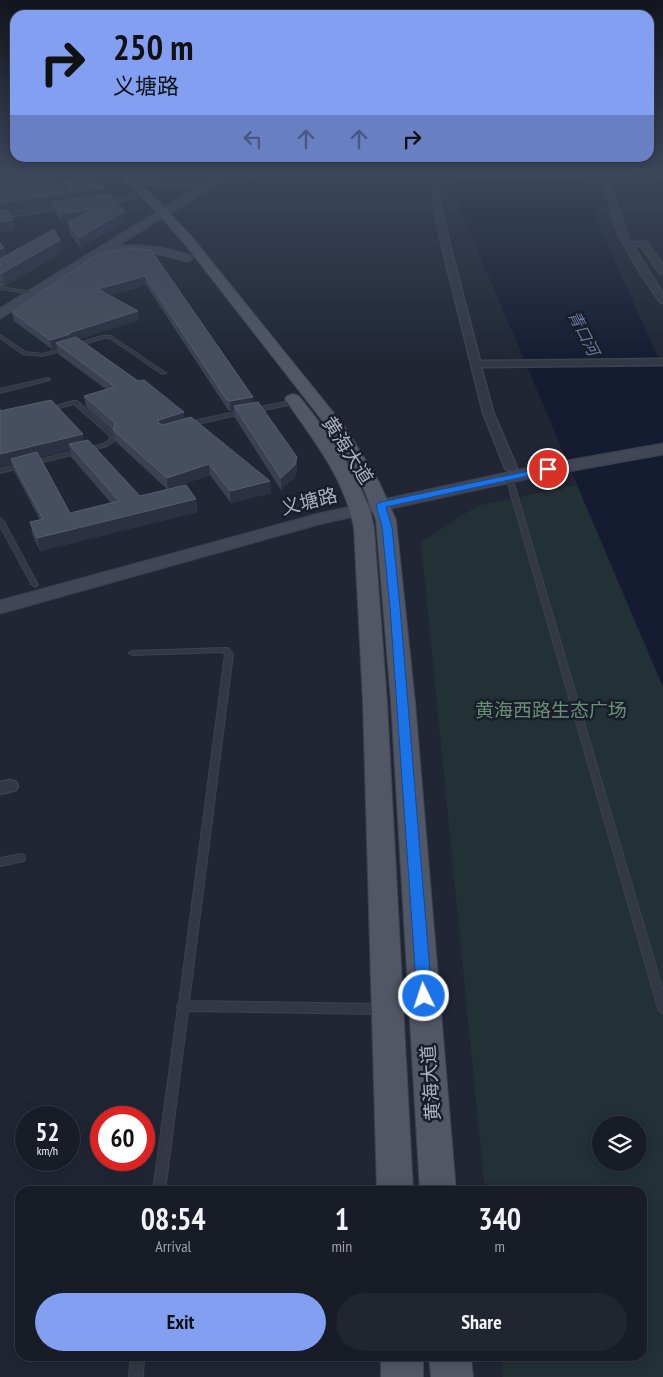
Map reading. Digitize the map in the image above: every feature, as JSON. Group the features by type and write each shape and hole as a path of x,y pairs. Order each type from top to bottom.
{"main road":[{"path":"0,314 128,233"},
{"name":"黄海大道","path":"170,233 186,258 296,402 387,527 402,692 438,1186"},
{"name":"黄海大道","path":"180,233 188,240 339,431 358,461 368,503 364,528 370,607 395,1186"},
{"path":"96,253 148,248 174,253 186,258"},
{"name":"义塘路","path":"0,595 368,503 663,440"},
{"name":"义塘路","path":"519,471 663,449"},
{"name":"义塘路","path":"0,607 368,503"},
{"path":"402,1361 402,1377"},
{"path":"450,1361 452,1377"}],"street":[{"path":"443,233 488,412 519,471"},
{"path":"624,233 628,244 663,300"},
{"path":"628,244 643,244 663,271"},
{"path":"475,364 663,362"}],"lane":[{"path":"0,288 33,293"},
{"path":"0,336 25,353 43,355 104,337 111,337 164,373"},
{"path":"0,391 48,379"},
{"path":"0,471 105,445 111,441 113,436 76,402 38,411"},
{"path":"185,426 219,417 296,402"},
{"path":"519,471 663,1008"},
{"path":"0,520 35,586"},
{"path":"0,538 8,536"},
{"path":"133,653 224,650 229,654 160,1186"},
{"path":"0,862 21,858"},
{"path":"182,1006 387,1009"},
{"path":"136,1377 138,1361"}],"green space":[{"name":"黄海西路生态广场","path":"577,485 663,687 663,1377 503,1377 501,1361 647,1361 647,1186 485,1186 421,542 477,506"}],"water":[{"name":"青口河","path":"470,233 603,233 663,369 663,687"}],"building":[{"path":"46,233 56,233 60,240 2,273 0,273 0,259"},
{"path":"76,233 87,233 79,238"},
{"path":"128,248 151,250 253,397 227,400 145,276 98,289 138,311 50,340 12,312 98,254"},
{"path":"76,337 138,381 144,380 184,412 159,420 158,423 163,425 191,417 270,481 230,491 209,464 167,478 113,430 115,423 84,396 115,387 56,343"},
{"path":"51,400 83,434 0,454 0,411"},
{"path":"258,402 297,457 295,465 281,478 234,406"},
{"path":"88,440 140,496 186,485 196,499 37,538 30,522 43,519 11,459 37,452 70,513 119,501 69,444"}],"route":[{"path":"424,996 395,607 387,527 381,505 548,469"}]}
